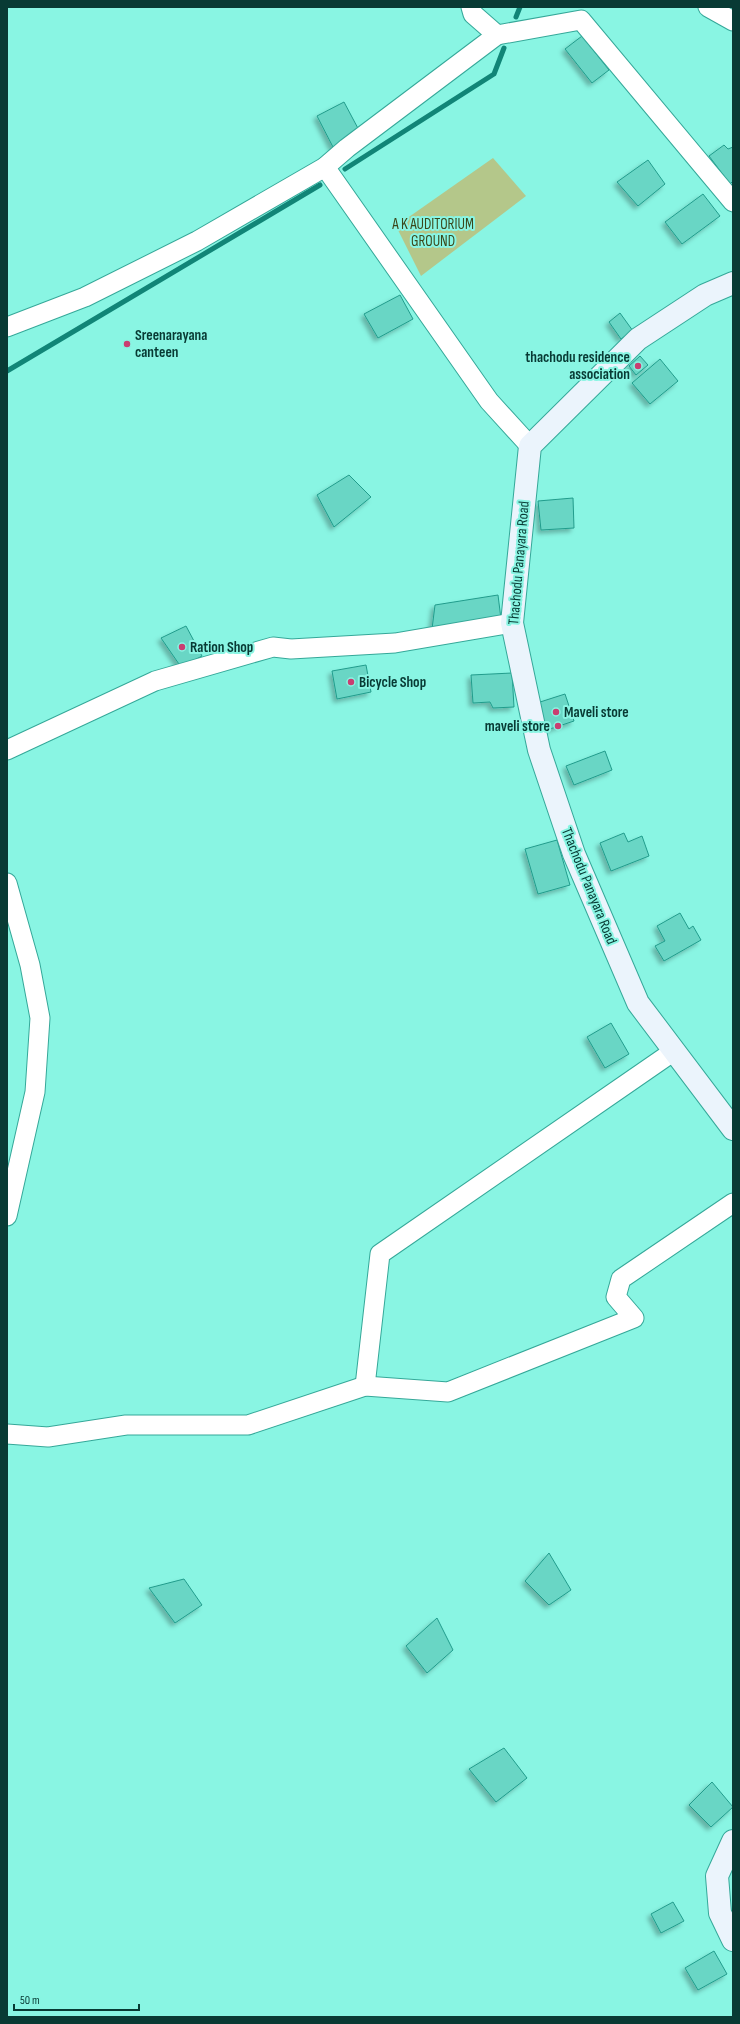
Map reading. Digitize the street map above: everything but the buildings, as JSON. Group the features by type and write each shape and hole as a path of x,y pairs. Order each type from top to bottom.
{"main road":[{"path":"530,446 638,339 705,295 733,283"},
{"name":"Thachodu Panayara Road","path":"530,446 512,623 539,750 574,854 638,1003 733,1129"},
{"path":"733,1841 722,1863 717,1876 717,1882 720,1913 733,1940"}],"street":[{"path":"471,7 473,14 498,35"},
{"path":"708,7 733,21"},
{"path":"7,327 85,297 197,241 325,167 347,148 498,35 580,13 733,202"},
{"path":"325,167 488,401 530,446"},
{"path":"7,750 155,681 273,647 291,649 395,643 512,623"},
{"path":"7,883 30,965 40,1018 35,1092 7,1216"},
{"path":"364,1386 380,1254 674,1051"},
{"path":"7,1434 48,1437 126,1425 248,1425 364,1386 448,1392 634,1318 616,1297 621,1279 733,1203"}],"green space":[{"name":"A K AUDITORIUM GROUND","path":"493,158 526,196 421,276 396,226"}],"waterway":[{"path":"516,17 520,7"},
{"path":"345,169 494,74 504,48"},
{"path":"7,371 320,185"}],"place":[{"name":"Sreenarayana canteen","path":"127,344"},
{"name":"thachodu residence association","path":"638,366"},
{"name":"Ration Shop","path":"182,647"},
{"name":"Bicycle Shop","path":"351,682"},
{"name":"Maveli store","path":"556,712"},
{"name":"maveli store","path":"558,726"}]}
